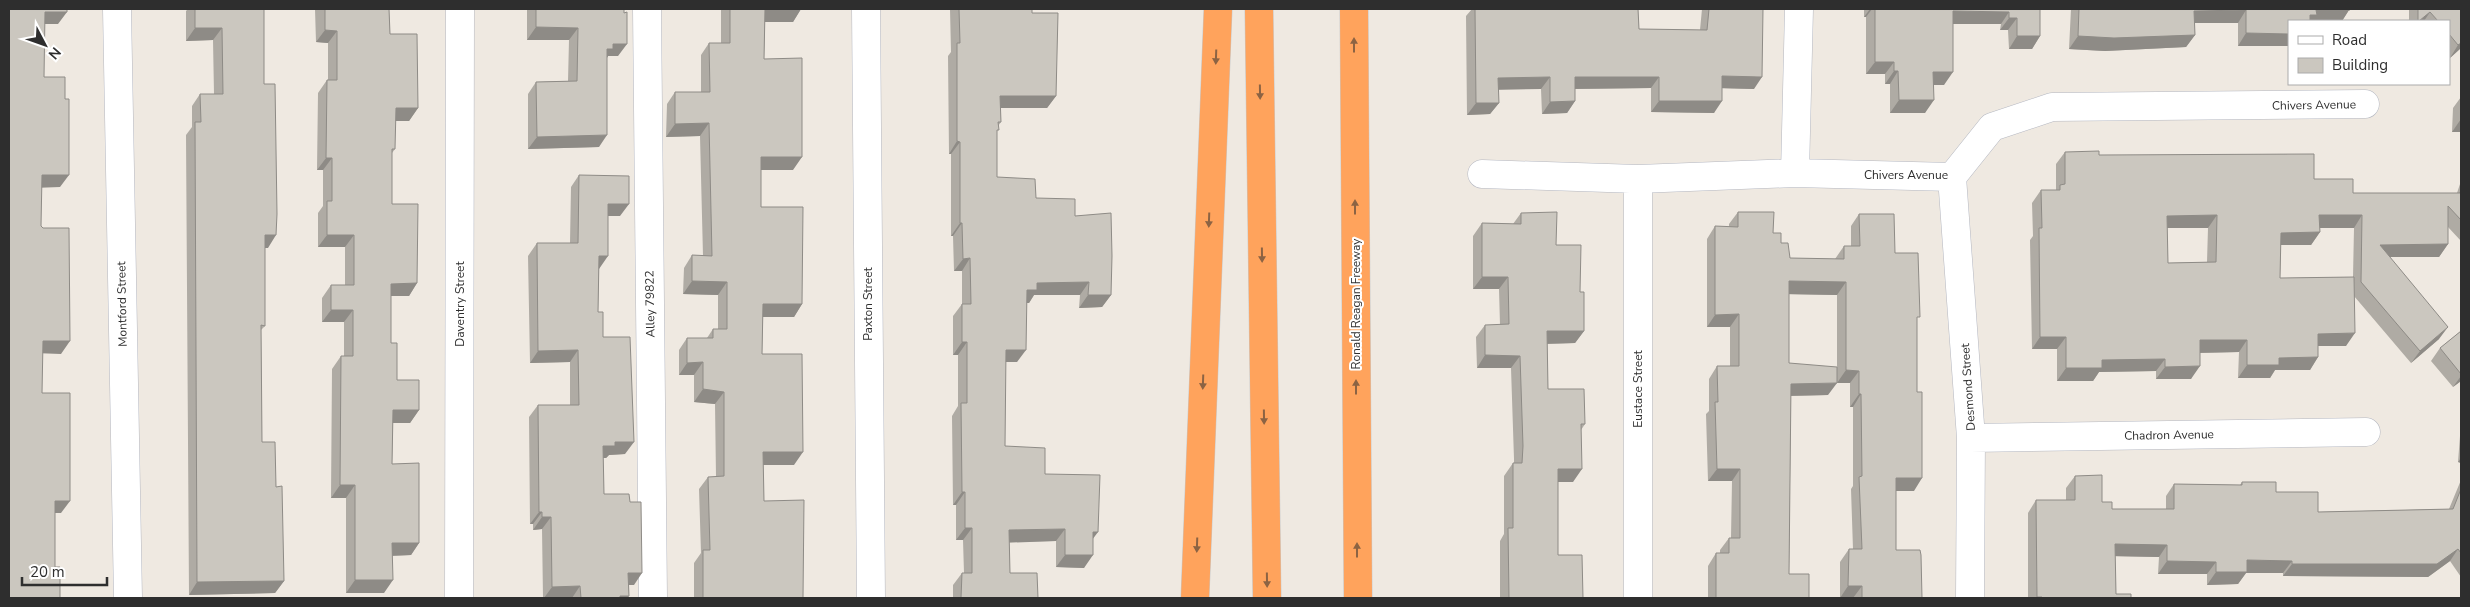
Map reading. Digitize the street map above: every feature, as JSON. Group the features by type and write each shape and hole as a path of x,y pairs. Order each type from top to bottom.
{"highway":[{"path":"1195,598 1218,9"},
{"path":"1259,9 1267,598"},
{"name":"Ronald Reagan Freeway","path":"1354,9 1358,598"}],"street":[{"name":"Montford Street","path":"117,9 128,598"},
{"name":"Daventry Street","path":"460,9 460,598"},
{"name":"Alley 79822","path":"647,9 653,598"},
{"name":"Paxton Street","path":"866,9 871,598"},
{"path":"1795,173 1799,9"},
{"name":"Chivers Avenue","path":"1482,174 1638,180 1795,173 1952,177 1992,127 2052,108 2365,104"},
{"name":"Desmond Street","path":"1952,177 1972,438 1970,598"},
{"name":"Eustace Street","path":"1638,180 1638,598"},
{"name":"Chadron Avenue","path":"1972,438 2366,432"}],"building":[{"path":"9,9 67,9 67,12 45,12 44,77 65,77 65,99 69,99 69,175 42,175 41,226 43,228 69,228 70,341 43,341 42,393 70,393 70,501 55,501 55,567 60,567 60,598 9,598"},
{"path":"195,9 264,9 264,84 275,84 277,214 276,235 265,235 265,326 261,325 262,442 275,442 276,487 282,486 284,581 197,582 195,122 201,122 200,94 223,94 222,28 195,28"},
{"path":"325,9 389,9 390,34 417,34 418,108 396,108 395,149 392,149 392,204 418,204 417,283 391,284 391,343 397,343 397,380 419,380 419,410 393,410 392,464 419,463 419,543 392,543 393,580 355,580 355,485 340,485 341,356 353,356 353,310 331,310 331,285 354,285 354,235 327,235 327,201 332,201 332,158 326,158 327,80 337,80 337,31 325,30"},
{"path":"536,9 624,9 624,13 627,12 627,44 613,44 613,49 607,49 607,135 537,137 536,82 577,81 578,28 536,27"},
{"path":"730,9 765,9 764,59 802,58 802,157 761,157 761,207 803,207 802,304 763,304 762,354 802,354 803,452 763,452 764,501 804,500 803,598 703,598 703,550 710,550 708,477 724,476 724,392 703,389 703,362 687,363 687,338 713,338 713,329 727,329 727,282 692,281 692,255 712,256 709,123 675,124 675,92 710,92 709,43 730,43"},
{"path":"959,9 1032,9 1032,13 1058,13 1056,96 1000,96 1001,122 998,122 999,130 997,130 997,177 1035,179 1036,198 1075,199 1075,216 1111,213 1111,295 1088,295 1089,282 1037,283 1037,290 1027,290 1026,350 1006,350 1005,446 1045,448 1045,474 1100,475 1098,532 1093,532 1093,555 1065,555 1065,529 1009,530 1010,573 1037,573 1038,598 961,598 962,573 972,573 972,528 965,528 965,492 962,492 961,403 967,403 967,342 962,342 962,304 971,304 970,258 963,259 962,223 960,223 960,142 957,141 957,43 960,43"},
{"path":"1475,9 1638,9 1639,29 1707,30 1709,9 1763,9 1762,77 1722,76 1722,101 1659,101 1659,77 1575,77 1575,101 1550,102 1550,77 1498,78 1499,103 1476,103"},
{"path":"1875,9 2040,9 2040,36 2017,36 2017,18 2009,18 2009,12 1953,11 1953,72 1933,72 1934,100 1899,100 1898,71 1894,71 1894,62 1875,62"},
{"path":"2079,9 2350,9 2316,10 2317,15 2310,15 2310,20 2288,20 2288,34 2246,33 2246,10 2194,11 2195,35 2114,38 2078,36"},
{"path":"2418,9 2461,9 2461,43 2458,45 2450,35 2450,20 2437,20 2430,12 2418,20"},
{"path":"2099,151 2099,155 2314,154 2314,179 2353,179 2353,193 2460,193 2461,190 2461,220 2448,206 2448,244 2380,245 2448,327 2420,351 2361,282 2362,215 2319,215 2320,232 2281,233 2280,278 2354,277 2355,333 2318,334 2318,357 2279,358 2279,365 2247,365 2247,340 2200,340 2200,366 2165,367 2165,359 2102,360 2102,368 2066,368 2066,337 2040,337 2039,228 2042,228 2041,190 2060,190 2060,185 2065,184 2065,152","holes":["2217,215 2216,262 2168,263 2167,216"]},
{"path":"579,175 629,176 629,204 608,204 608,256 599,256 598,312 603,312 603,337 630,337 634,442 615,442 615,446 603,446 604,494 629,494 630,502 641,502 642,573 628,573 629,596 620,596 620,598 581,598 580,586 552,587 551,517 542,517 542,512 539,512 538,405 579,405 578,350 538,351 537,243 578,243"},
{"path":"1557,212 1556,245 1581,245 1580,292 1584,292 1584,331 1547,331 1548,389 1584,389 1585,424 1581,424 1582,469 1558,469 1558,555 1582,555 1583,598 1509,598 1508,528 1513,528 1513,463 1522,463 1523,446 1520,356 1485,355 1485,325 1509,324 1508,277 1482,277 1482,223 1521,224 1521,213"},
{"path":"1738,212 1774,212 1773,233 1781,233 1781,243 1788,243 1790,258 1844,259 1844,246 1860,246 1859,214 1894,214 1895,253 1918,253 1920,317 1917,317 1917,392 1922,392 1922,478 1896,478 1896,550 1920,550 1922,598 1862,598 1862,586 1848,586 1849,549 1862,549 1859,477 1862,476 1859,371 1846,370 1846,282 1789,281 1789,363 1837,367 1837,383 1791,384 1789,574 1809,574 1809,598 1716,598 1716,553 1729,553 1729,538 1740,538 1740,469 1717,469 1715,402 1718,402 1717,366 1739,366 1739,314 1715,315 1715,226 1738,227"},
{"path":"2461,331 2461,374 2440,348"},
{"path":"2102,475 2102,502 2112,502 2112,509 2174,509 2174,484 2242,485 2242,482 2276,482 2276,492 2318,492 2318,512 2453,509 2461,489 2461,553 2458,549 2437,564 2292,564 2292,561 2247,560 2247,572 2216,572 2216,562 2167,561 2167,545 2115,544 2116,594 2131,594 2131,598 2037,597 2036,500 2075,500 2075,476"}]}
